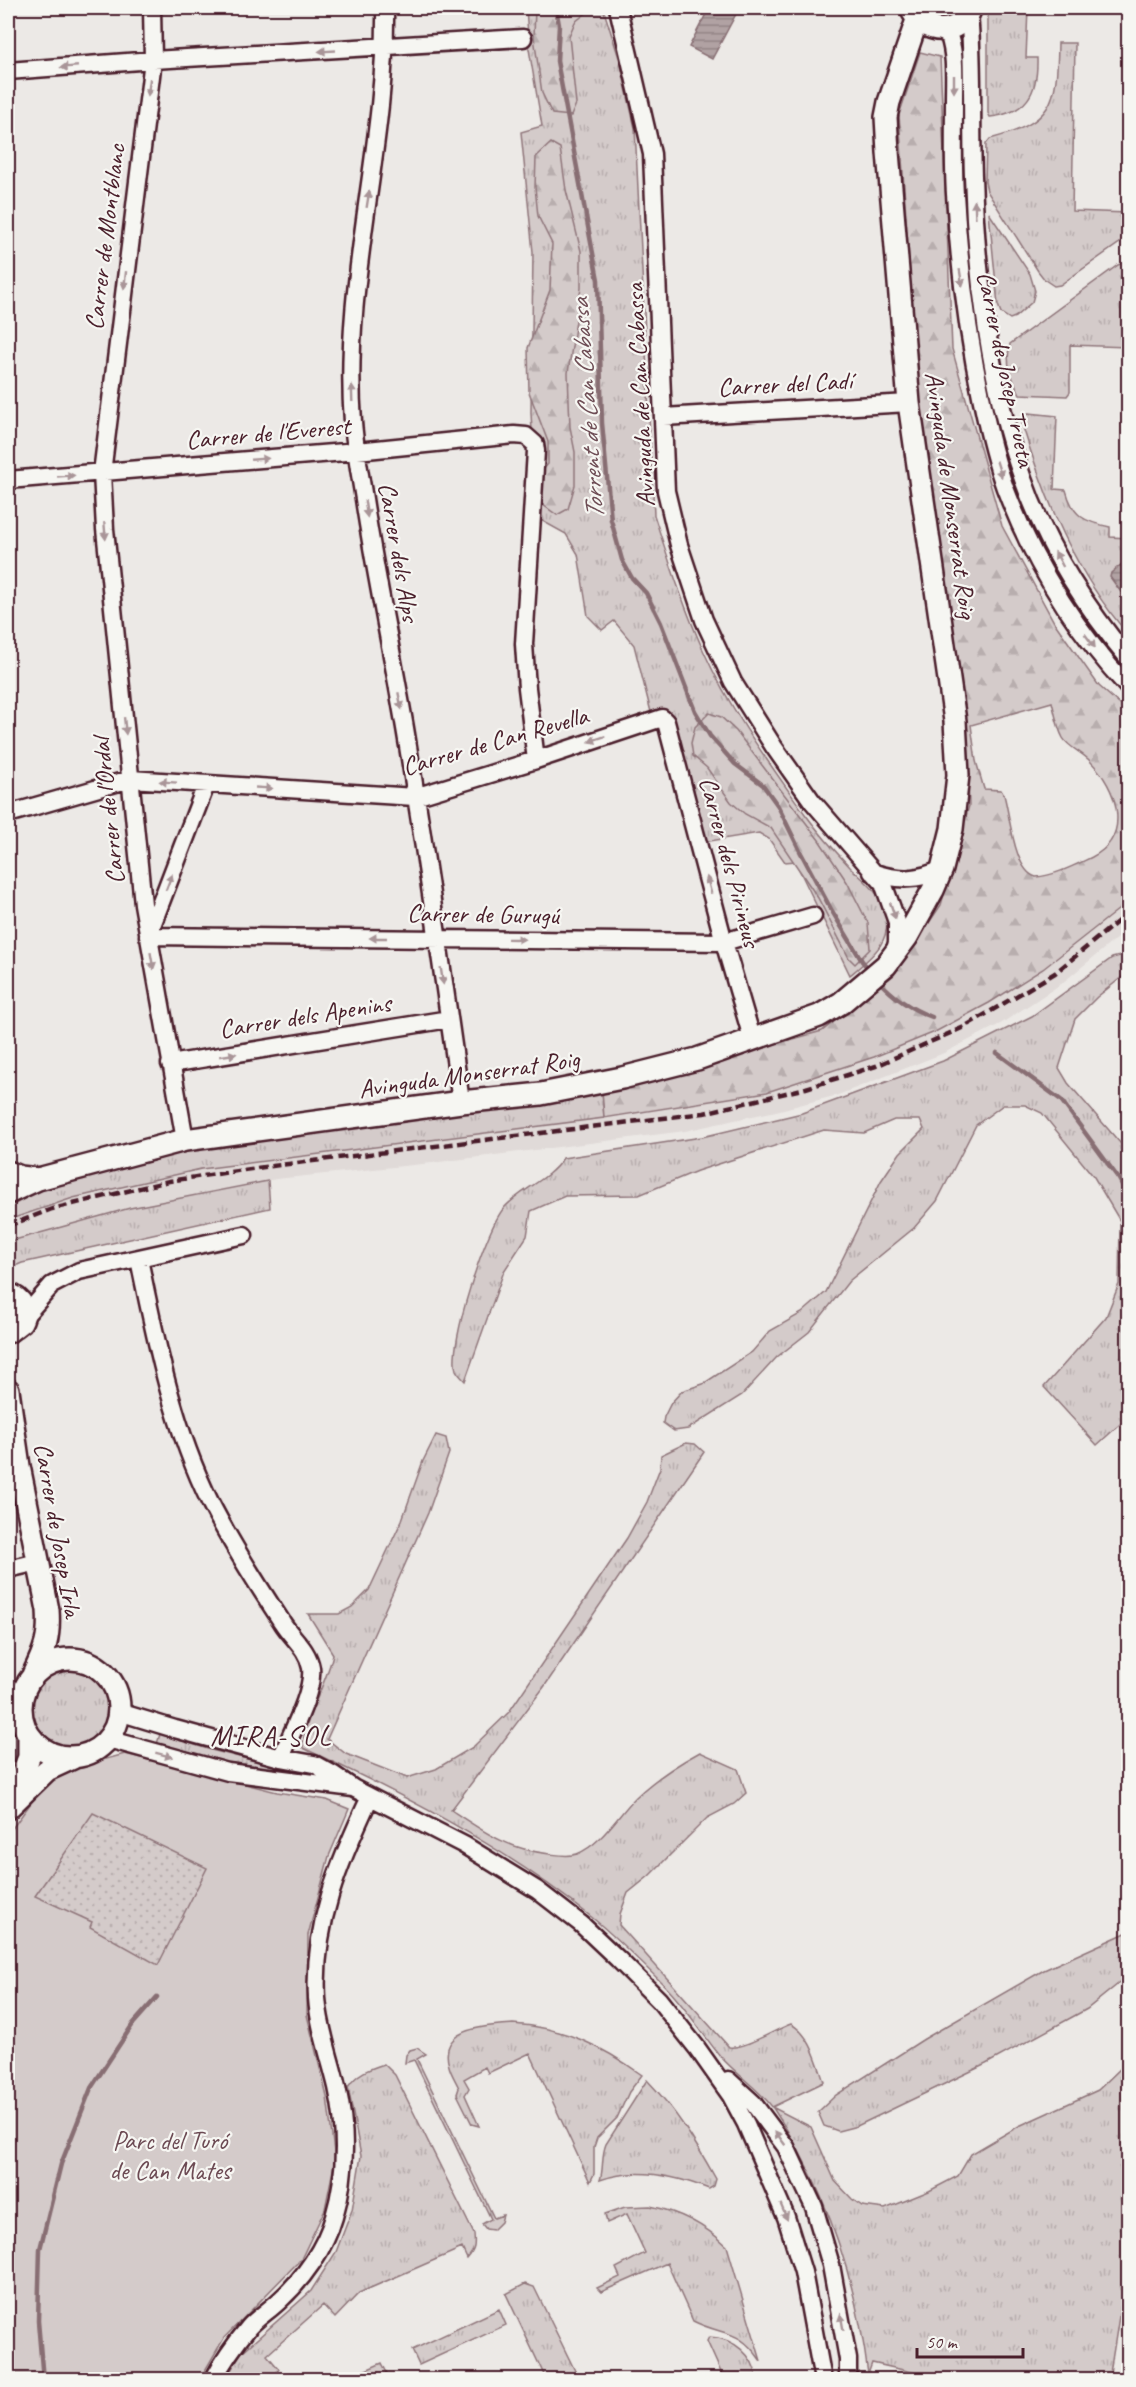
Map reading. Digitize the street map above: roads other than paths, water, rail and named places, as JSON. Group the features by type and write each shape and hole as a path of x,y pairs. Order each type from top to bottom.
{"street":[{"name":"Carrer de Montblanc","path":"102,473 153,60 152,8"},
{"name":"Carrer dels Alps","path":"385,8 385,48 379,125 360,252 350,348 353,423 415,796 461,1102"},
{"name":"Avinguda de Can Cabassa","path":"618,8 652,154 666,491 679,544 704,620 734,682 774,747 812,801 883,884 897,922 897,942 890,961"},
{"path":"914,14 924,26 940,30 954,27 970,10"},
{"name":"Carrer de Josep Trueta","path":"970,10 973,58 973,174 978,263 994,365 1011,442 1023,481 1066,572 1106,631 1128,658"},
{"name":"Avinguda de Monserrat Roig","path":"890,961 918,919 942,869 952,829 958,775 940,606 909,403 886,117 914,14"},
{"name":"Carrer de Josep Trueta","path":"940,30 949,36 954,58 954,175 959,265 975,368 992,447 1005,488 1055,592 1090,643 1128,687"},
{"path":"8,71 523,38"},
{"name":"Carrer del Cadí","path":"663,417 909,403"},
{"name":"Carrer de l'Everest","path":"8,480 357,451 514,435 522,435 531,439 536,451 524,644 526,688 536,760"},
{"name":"Carrer de l'Ordal","path":"102,473 105,529 148,936 185,1140"},
{"name":"Carrer dels Pirineus","path":"652,720 662,718 666,722 724,942 750,1030"},
{"name":"Carrer de Can Revella","path":"130,779 415,796 536,760 652,720"},
{"path":"8,814 130,779"},
{"path":"148,936 206,785"},
{"path":"872,871 887,877 916,879 942,869"},
{"name":"Carrer de Gurugú","path":"148,936 724,942 813,916"},
{"name":"Avinguda Monserrat Roig","path":"8,1193 38,1179 185,1140 461,1102 553,1092 697,1059 819,1016 858,990 890,961"},
{"name":"Carrer dels Apenins","path":"170,1064 449,1019"},
{"name":"Avinguda Monserrat Roig","path":"8,1172 20,1177 38,1179"},
{"path":"12,1312 43,1295 62,1278 79,1271 244,1235"},
{"path":"139,1259 167,1388 210,1503 246,1568 285,1627 304,1650 310,1665 310,1687 281,1758"},
{"name":"Carrer de Josep Irla","path":"8,1390 19,1466 48,1610 50,1631 45,1649 32,1676"},
{"path":"8,1569 38,1562"},
{"path":"9,1806 47,1770 94,1751 114,1731 119,1712 117,1693 113,1684 101,1670 85,1661 68,1645 48,1610"},
{"path":"76,1757 68,1758 50,1754 35,1744 23,1725 21,1701 23,1691 39,1669 57,1660 85,1661"},
{"path":"119,1712 281,1758 314,1764 352,1788 464,1845 537,1890 581,1924 618,1959 659,2000 697,2048 731,2096 746,2124 786,2217 803,2272 823,2379"},
{"path":"9,1806 29,1757 29,1737"},
{"path":"108,1739 228,1772 352,1788"},
{"path":"213,2379 227,2354 251,2325 297,2284 313,2261 333,2220 345,2163 344,2126 326,2051 317,1999 317,1960 324,1915 333,1879 369,1797"},
{"path":"697,2048 753,2103 786,2147 796,2167 814,2207 831,2265 848,2359 848,2379"}],"waterway":[{"name":"Torrent de Can Cabassa","path":"556,8 559,25 557,61 598,280 602,423 611,520 622,560 632,578 646,593 661,623 695,711 710,736 735,764 763,785 778,806 832,911 871,972"},
{"path":"878,980 903,1002 932,1017"},
{"path":"997,1053 1061,1100 1119,1179 1128,1196"},
{"path":"43,2380 38,2321 40,2249 61,2164 91,2088 133,2024 157,1997"}],"railway":[{"path":"8,1226 52,1209 169,1181 264,1167 704,1113 806,1088 876,1066 964,1027 1055,973 1128,913"}],"district":[{"name":"MIRA-SOL","path":"271,1735"}],"park label":[{"name":"Parc del Turó de Can Mates","path":"170,2155"}]}
